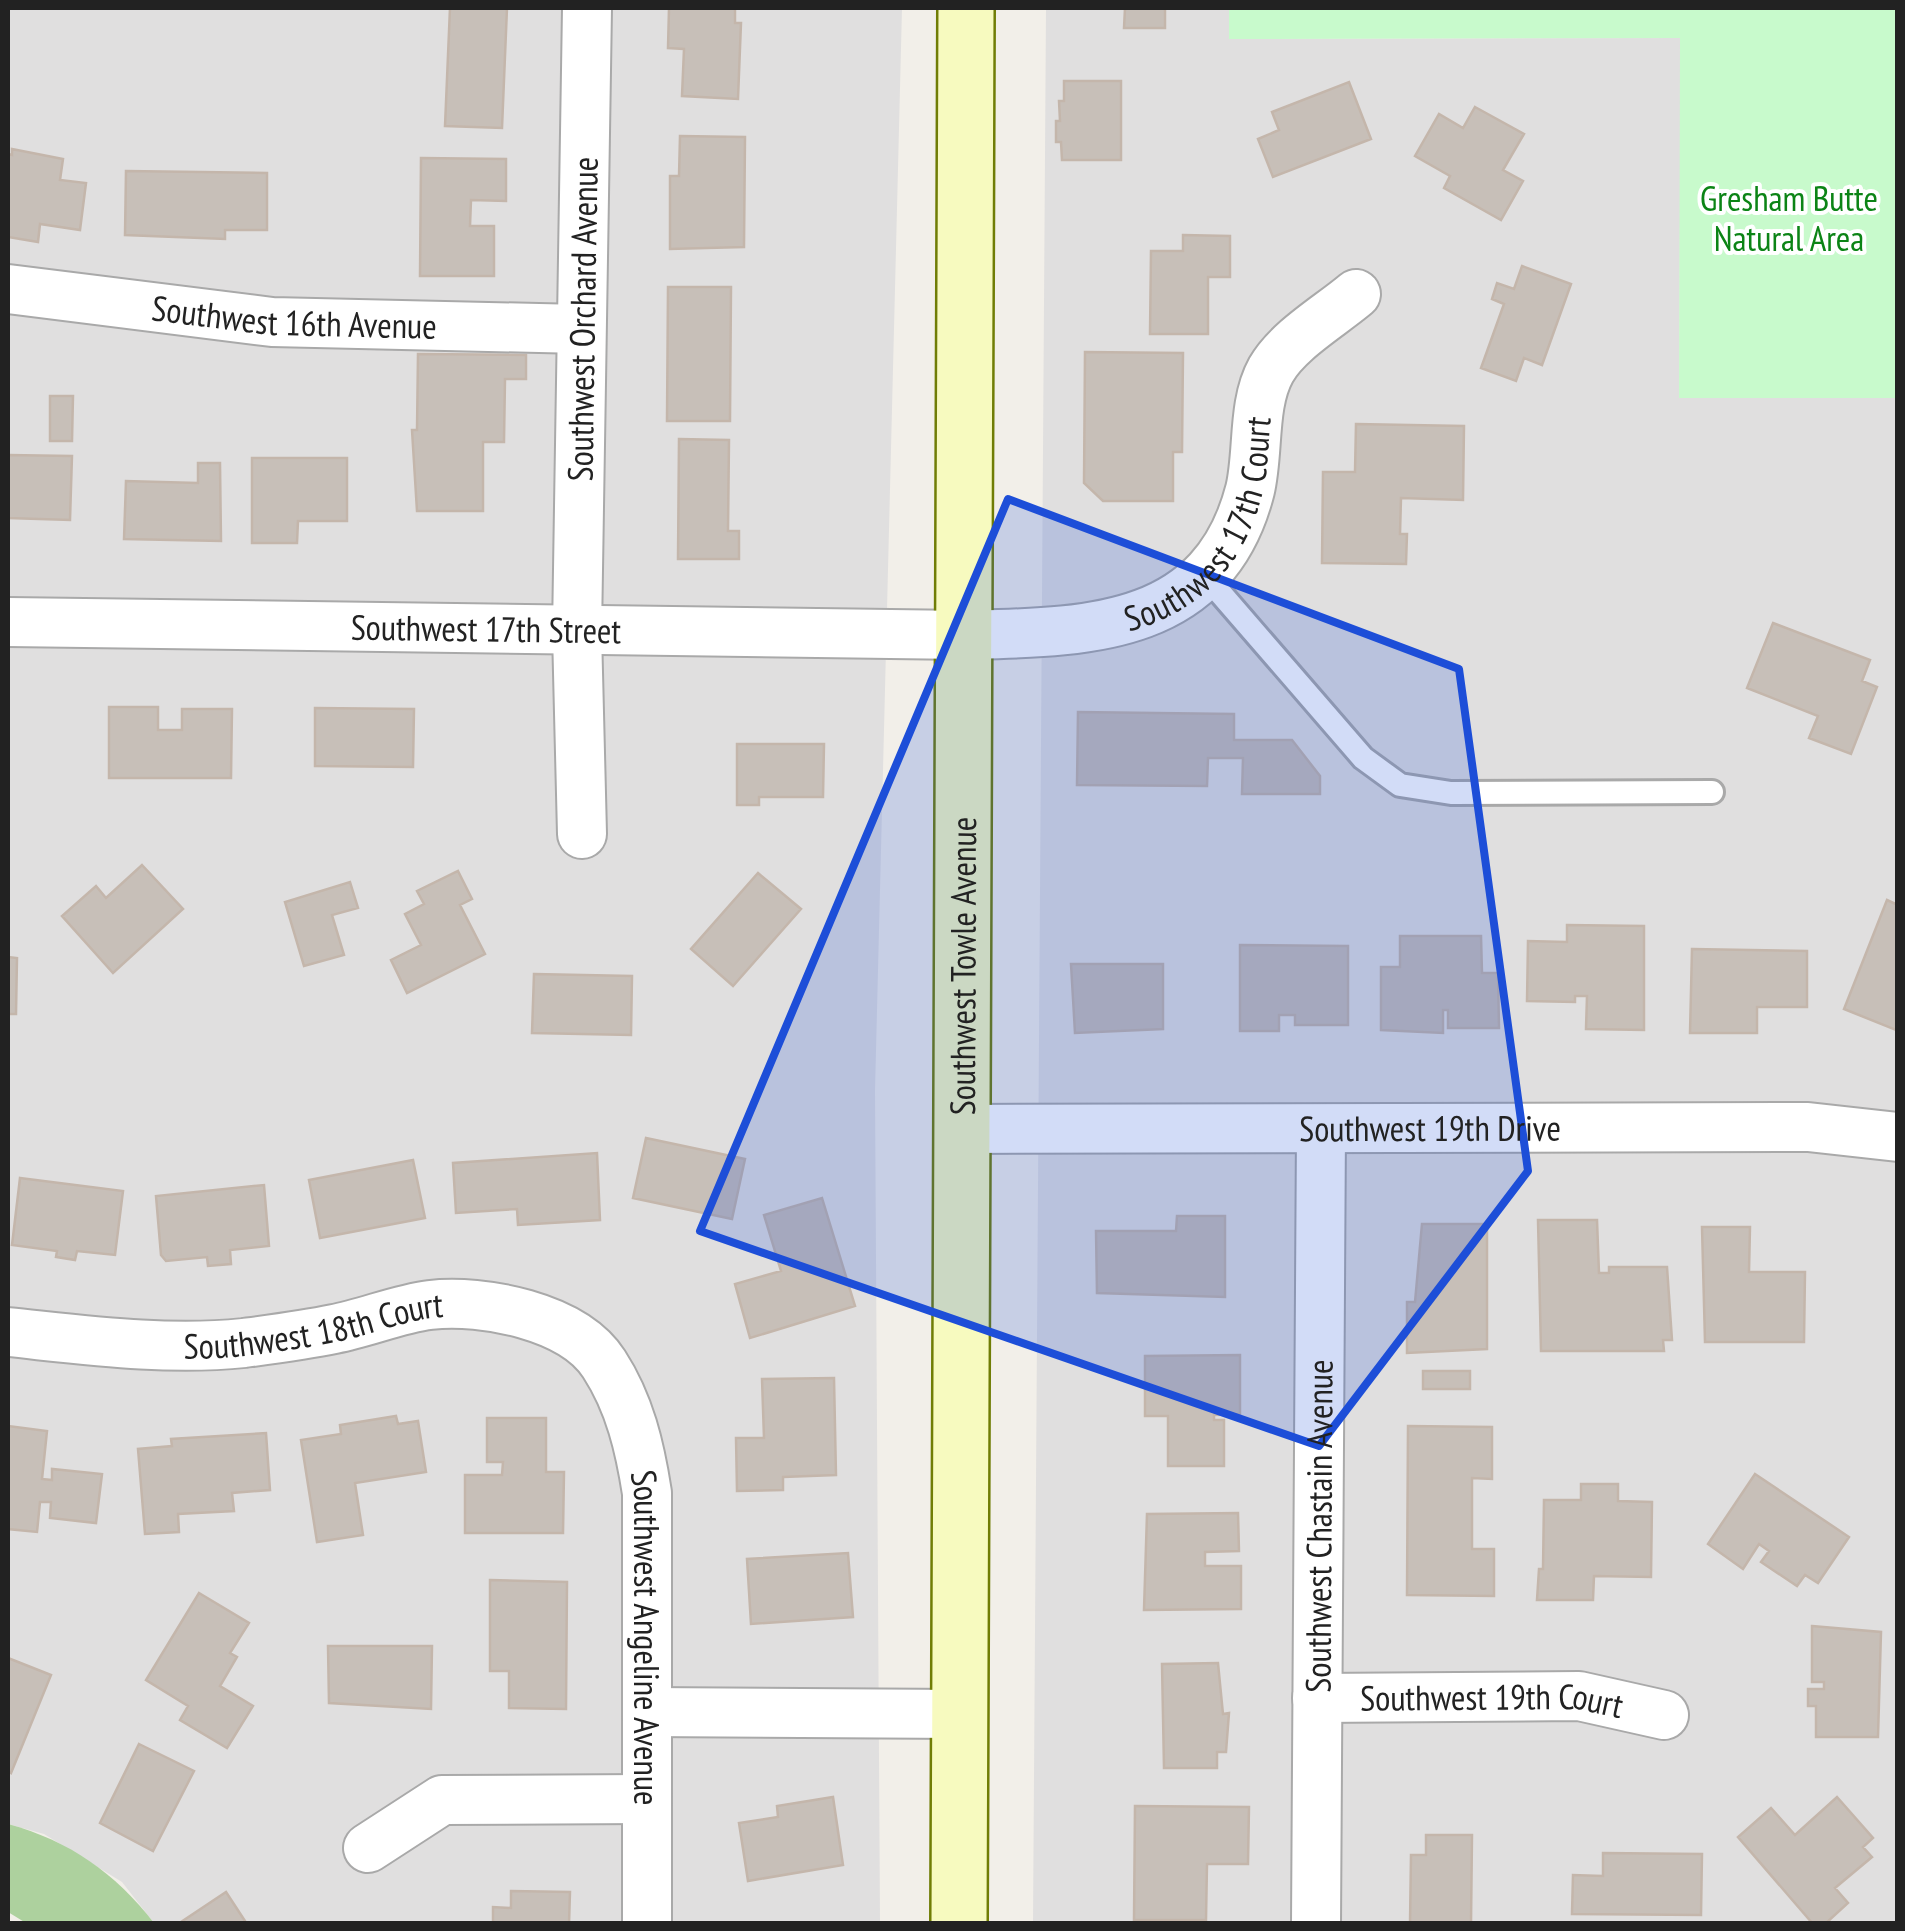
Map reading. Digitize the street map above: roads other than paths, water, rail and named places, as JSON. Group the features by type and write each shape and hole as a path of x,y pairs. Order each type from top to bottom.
{"main road":[{"name":"Southwest Towle Avenue","path":"960,1924 966,8"}],"street":[{"name":"Southwest Orchard Avenue","path":"582,834 577,632 587,8"},
{"name":"Southwest 16th Avenue","path":"8,289 272,322 581,329"},
{"name":"Southwest 17th Court","path":"964,635 1076,632 1120,624 1156,609 1204,573 1230,540 1248,497 1257,460 1261,405 1271,370 1356,294"},
{"name":"Southwest 17th Street","path":"8,622 964,635"},
{"name":"Southwest 19th Drive","path":"962,1129 1808,1127 1898,1137"},
{"name":"Southwest Chastain Avenue","path":"1316,1924 1321,1129"},
{"name":"Southwest 18th Court","path":"8,1332 146,1345 241,1343 335,1329 429,1305 478,1304 527,1314 572,1336 602,1360"},
{"name":"Southwest Angeline Avenue","path":"602,1360 626,1405 640,1445 647,1493 647,1924"},
{"name":"Southwest 19th Court","path":"1317,1698 1579,1696 1664,1716"},
{"path":"647,1712 961,1714"},
{"path":"368,1848 442,1800 647,1800"}],"lane":[{"path":"1204,573 1363,758 1400,784 1451,793 1712,792"}],"park label":[{"name":"Gresham Butte Natural Area","path":"1789,218"}]}
